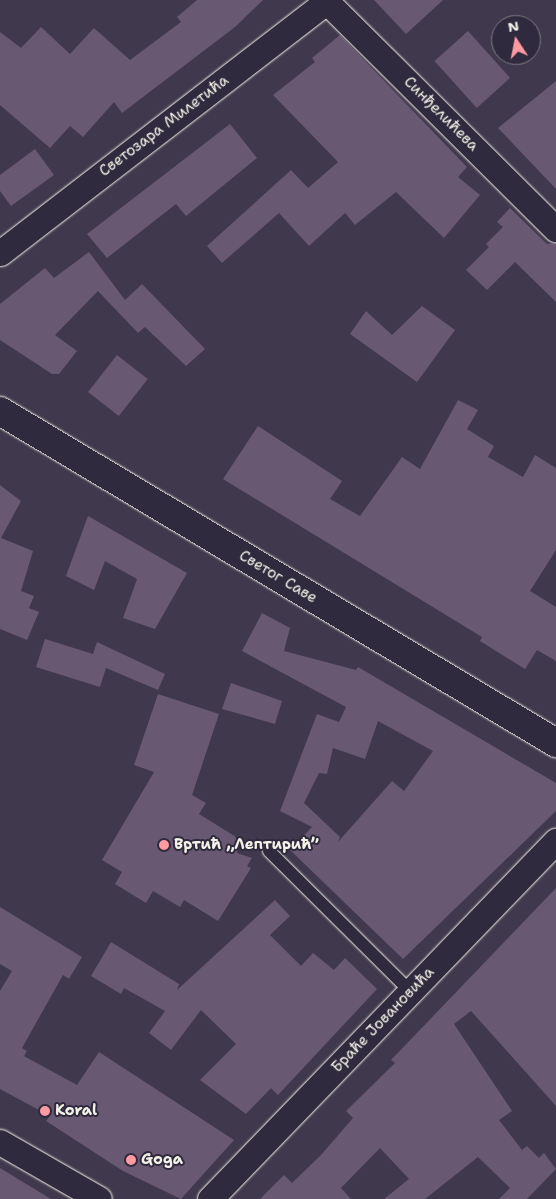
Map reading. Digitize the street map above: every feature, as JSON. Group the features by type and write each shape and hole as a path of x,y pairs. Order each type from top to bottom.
{"street":[{"name":"Синђелићева","path":"326,0 556,229"},
{"name":"Светозара Милетића","path":"0,252 326,0"},
{"name":"Светог Саве","path":"0,411 556,743"},
{"name":"Браће Јовановића","path":"210,1199 556,841"},
{"path":"0,1142 99,1199"}],"lane":[{"path":"269,851 410,991"}],"building":[{"path":"197,0 263,0 235,27 122,113 114,102 83,137 70,126 50,148 0,105 0,32 21,48 41,27 70,54 94,28 130,60 181,22 177,17"},
{"path":"374,0 443,0 406,34"},
{"path":"468,31 491,57 491,65 499,65 510,78 477,108 435,61"},
{"path":"340,35 467,167 458,177 480,195 444,238 396,192 355,225 345,213 309,246 279,213 222,263 207,246 291,170 308,188 338,162 273,95 315,62 312,58"},
{"path":"556,81 556,189 498,128"},
{"path":"230,124 257,158 186,216 176,204 107,258 87,234"},
{"path":"35,149 54,175 11,206 0,191 0,175"},
{"path":"510,208 547,244 556,243 556,302 515,262 487,290 466,270 489,247 486,244 503,227 497,222"},
{"path":"89,252 125,300 142,284 205,349 186,366 145,327 138,333 98,291 55,335 77,351 59,374 52,374 0,340 0,304 45,268 54,278"},
{"path":"422,306 455,330 417,382 350,334 366,311 392,335"},
{"path":"117,355 148,379 119,416 88,392"},
{"path":"458,400 478,410 467,429 494,446 488,457 523,477 535,455 556,468 556,550 530,591 556,607 556,661 537,650 525,669 480,641 482,637 223,479 258,426 342,481 330,499 360,516 402,457 420,469"},
{"path":"0,485 21,501 1,538 33,551 21,591 34,596 29,608 39,612 27,640 0,629"},
{"path":"88,516 187,573 155,629 123,618 137,579 105,561 94,590 66,576"},
{"path":"262,613 290,628 284,651 356,670 358,667 556,783 556,811 403,959 290,850 312,827 280,811 317,714 339,722 346,707 242,651","holes":["378,721 433,751 404,791 392,781 338,842 340,837 304,803 319,773 327,774 333,748 365,759"]},
{"path":"45,639 93,654 97,642 165,674 158,690 106,668 100,687 36,667"},
{"path":"231,683 282,701 275,724 222,709"},
{"path":"158,694 219,714 192,795 206,803 199,814 241,840 237,853 252,858 247,866 251,868 218,921 184,900 180,907 153,891 146,903 115,884 122,872 102,860 154,772 134,765"},
{"path":"556,888 556,1106 471,1011 454,1024 512,1111 499,1120 522,1150 527,1146 539,1158 544,1153 556,1169 527,1199 499,1199 510,1188 478,1157 425,1199 384,1199 409,1179 380,1148 341,1188 351,1199 260,1199 284,1175 292,1183 321,1155 353,1118 346,1111 395,1063 391,1060"},
{"path":"275,900 290,916 270,935 301,966 313,953 334,970 345,958 377,989 278,1095 271,1088 246,1114 200,1080 236,1044 201,1010 171,1050 149,1033 165,1011 124,988 121,994 91,976 111,942 179,984 177,990"},
{"path":"0,907 82,957 69,979 63,975 22,1048 27,1051 24,1056 77,1085 99,1052 234,1140 181,1199 123,1171 46,1121 50,1116 0,1089 0,991 12,971 0,964"},
{"path":"0,1168 51,1199 0,1199"}],"place":[{"name":"Вртић „Лептирић”","path":"164,845"},
{"name":"Koral","path":"45,1111"},
{"name":"Goga","path":"131,1160"}]}
